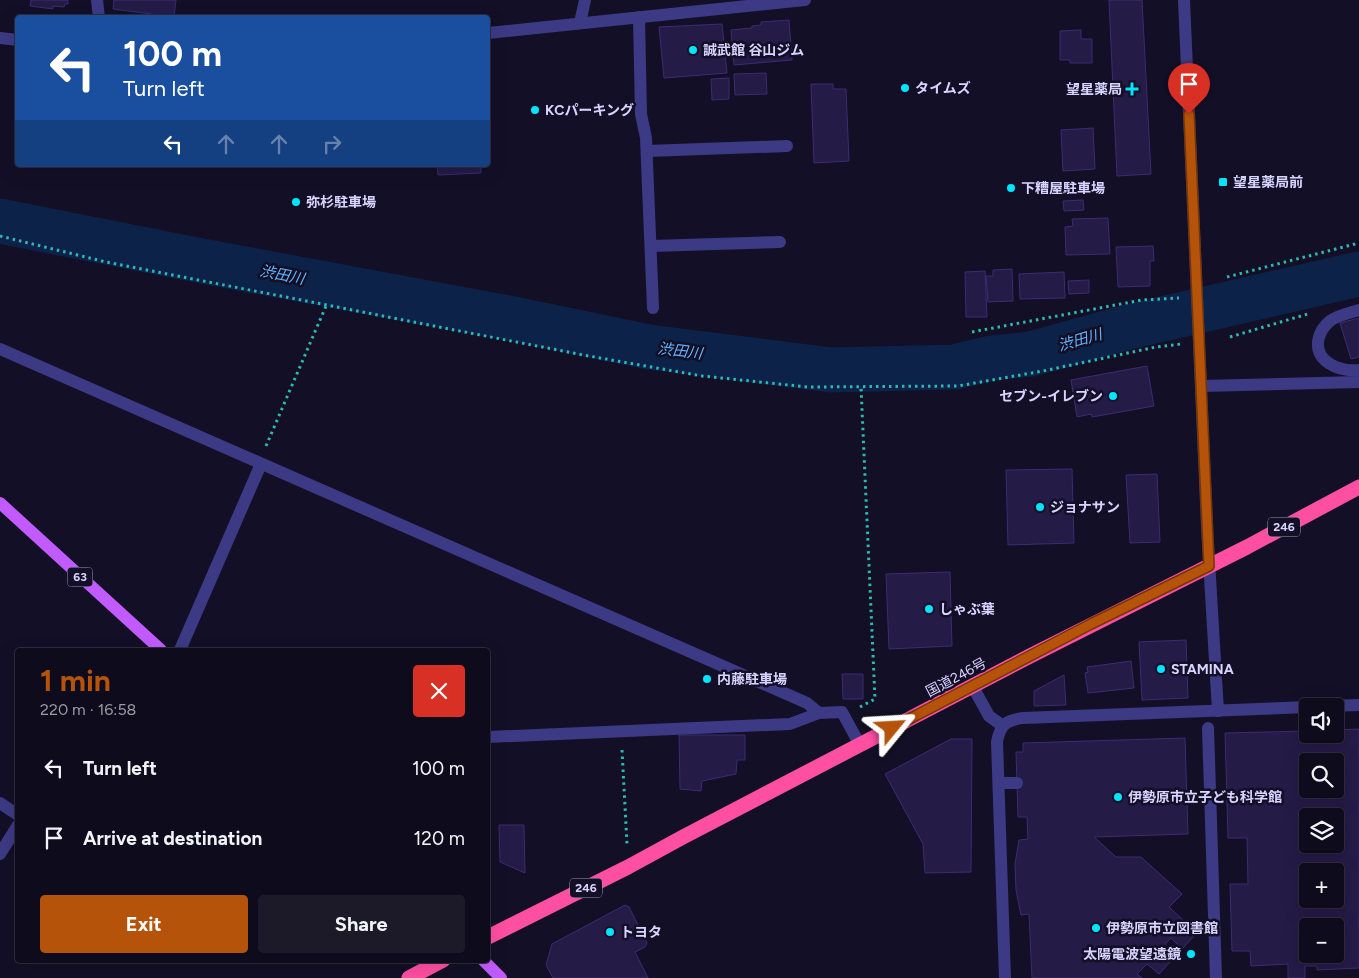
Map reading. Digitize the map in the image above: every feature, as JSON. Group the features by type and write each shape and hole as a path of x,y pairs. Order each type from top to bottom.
{"highway":[{"name":"国道246号","path":"490,936 628,867 1121,609 1209,566 1359,487"},
{"path":"409,978 437,963"}],"main road":[{"name":"63","path":"0,503 159,648"},
{"path":"486,963 501,978"}],"street":[{"path":"97,0 99,15"},
{"path":"580,23 585,0"},
{"path":"490,33 639,17 704,5 805,0"},
{"path":"1184,0 1209,566 1213,604 1218,711"},
{"path":"639,17 642,114 646,151 653,308"},
{"path":"0,38 15,40"},
{"path":"646,151 787,146"},
{"path":"651,246 780,242"},
{"path":"1359,310 1330,321 1321,332 1318,346 1319,353 1327,363 1350,371 1359,370"},
{"path":"0,349 807,703 819,713"},
{"path":"1201,386 1359,382"},
{"path":"181,648 260,463"},
{"path":"972,687 989,716 1003,726"},
{"path":"1344,705 1359,705"},
{"path":"1005,978 997,742 1003,726 1011,720 1023,718 1299,707"},
{"path":"490,737 790,724 819,713 842,712 860,745"},
{"path":"1208,728 1216,978"},
{"path":"999,783 1017,783"},
{"path":"0,803 15,813"},
{"path":"0,854 15,830"}],"path":[{"path":"0,236 106,262 583,355 702,376 808,387 958,386 1043,372 1199,339"},
{"path":"1227,277 1359,243"},
{"path":"972,332 1197,291"},
{"path":"260,463 326,306"},
{"path":"1230,337 1313,312"},
{"path":"844,716 875,699 862,387"},
{"path":"621,731 628,867"}],"building":[{"path":"31,0 68,0 68,4 65,4 64,7 53,6 53,9 30,6"},
{"path":"114,0 176,0 174,15 159,15 113,9"},
{"path":"1109,0 1142,0 1151,174 1117,176"},
{"path":"789,20 792,60 734,65 731,30 752,28 752,26 761,25 761,22"},
{"name":"誠武館 谷山ジム","path":"722,24 727,73 664,78 659,27"},
{"path":"1081,30 1081,39 1092,39 1092,63 1070,63 1070,60 1060,60 1060,31"},
{"path":"766,73 767,94 735,95 734,74"},
{"path":"729,78 729,99 712,100 711,79"},
{"path":"811,84 833,84 833,89 846,89 849,161 814,163"},
{"path":"1093,128 1095,169 1063,171 1061,130"},
{"path":"437,167 481,167 481,173 438,175"},
{"path":"1083,200 1084,210 1064,211 1063,201"},
{"path":"1108,218 1110,254 1066,255 1065,227 1073,226 1072,219"},
{"path":"1153,246 1154,261 1150,261 1150,286 1118,287 1116,247"},
{"path":"1012,269 1013,301 988,302 986,276 993,276 993,270"},
{"path":"985,271 987,317 966,317 965,272"},
{"path":"1064,272 1065,298 1020,299 1019,274"},
{"path":"1089,280 1089,293 1069,294 1068,281"},
{"path":"1359,318 1359,357 1351,359 1340,323"},
{"path":"1147,366 1154,406 1092,417 1091,414 1077,417 1071,380"},
{"name":"ジョナサン","path":"1072,469 1074,543 1008,545 1006,470"},
{"path":"1157,474 1160,542 1130,543 1126,475"},
{"path":"950,572 952,646 889,649 886,574"},
{"path":"1186,640 1188,698 1142,700 1139,642"},
{"path":"1131,661 1134,688 1088,693 1085,673 1088,672 1087,667"},
{"path":"842,674 863,674 863,699 843,699"},
{"path":"1064,675 1066,705 1034,706 1034,691"},
{"path":"1359,729 1359,968 1317,970 1317,966 1305,966 1305,978 1288,978 1288,964 1251,966 1250,951 1232,951 1230,884 1248,884 1247,838 1228,838 1225,733 1299,731 1299,743 1344,743 1344,730"},
{"path":"679,735 745,735 745,760 737,760 736,774 702,781 701,791 680,789"},
{"path":"1185,738 1188,834 1094,837 1116,857 1141,857 1182,894 1169,907 1197,933 1182,949 1171,938 1162,948 1173,959 1159,974 1147,964 1137,974 1142,978 1032,978 1029,914 1021,915 1016,890 1015,864 1019,840 1028,839 1027,817 1018,817 1016,752 1023,752 1023,743"},
{"path":"951,739 972,739 971,872 925,873 923,844 885,774"},
{"path":"499,825 524,825 525,873 500,862"},
{"path":"625,905 629,907 647,943 645,947 635,952 648,978 553,978 546,965 552,944"}],"waterway":[{"name":"渋田川","path":"0,221 519,320 649,347 831,370 954,367 992,358 1031,354 1132,326 1359,274"}],"place":[{"name":"誠武館 谷山ジム","path":"693,50"},
{"name":"タイムズ","path":"905,88"},
{"name":"望星薬局","path":"1132,89"},
{"name":"KCパーキング","path":"535,110"},
{"name":"望星薬局前","path":"1223,182"},
{"name":"下糟屋駐車場","path":"1011,188"},
{"name":"弥杉駐車場","path":"296,202"},
{"name":"セブン-イレブン","path":"1113,396"},
{"name":"ジョナサン","path":"1040,507"},
{"name":"しゃぶ葉","path":"929,609"},
{"name":"STAMINA","path":"1161,669"},
{"name":"内藤駐車場","path":"707,679"},
{"name":"伊勢原市立子ども科学館","path":"1118,797"},
{"name":"伊勢原市立図書館","path":"1096,928"},
{"name":"トヨタ","path":"610,932"},
{"name":"太陽電波望遠鏡","path":"1191,954"}],"route":[{"path":"892,728 1091,624 1209,566 1189,114"}]}
